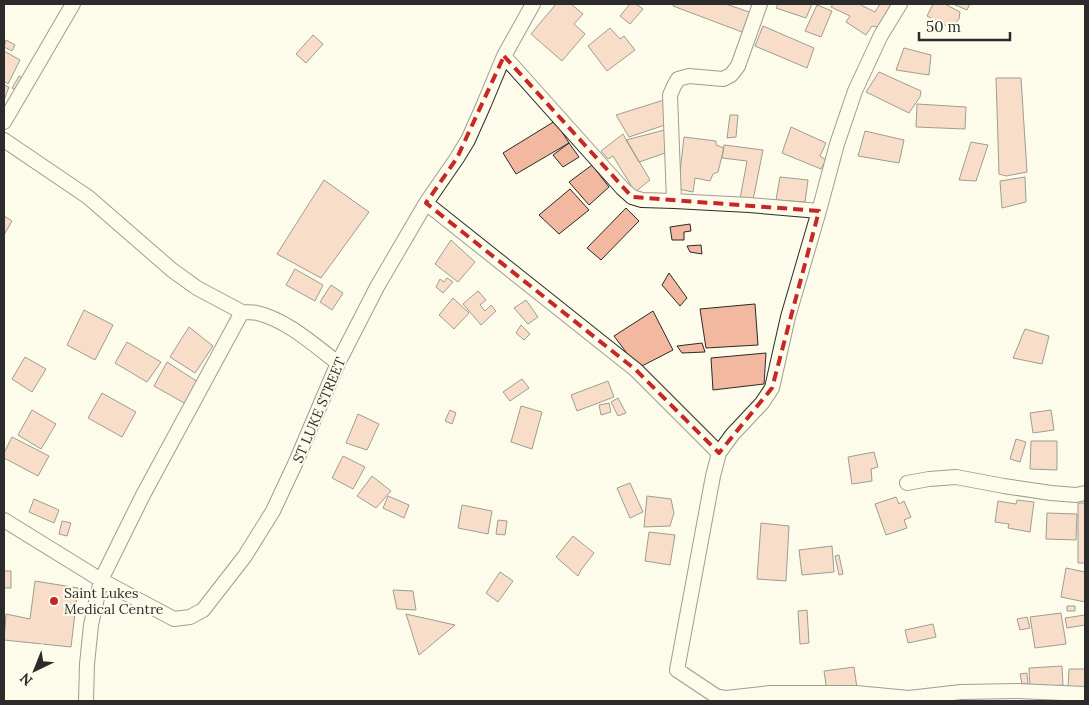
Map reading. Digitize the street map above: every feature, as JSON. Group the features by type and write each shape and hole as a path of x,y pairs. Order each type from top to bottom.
{"street":[{"path":"4,122 73,4"},
{"name":"ST LUKE STREET","path":"4,520 101,580 174,619 190,617 203,610 246,556 272,511 295,464 338,363 377,287 426,203 468,140 504,56 533,4"},
{"path":"674,200 670,95 678,79 689,76 723,79 731,75 738,66 760,4"},
{"path":"900,4 881,35 855,91 837,144 788,317 772,388 762,403 732,435 719,453 713,476 677,670 716,696 726,698 770,694 856,693 909,698 961,692 1085,694"},
{"path":"504,56 632,197 642,200 674,200 819,211"},
{"path":"4,140 88,197 172,270 197,288 242,312 257,313 278,320 338,363"},
{"path":"426,203 636,370 719,453"},
{"path":"86,701 91,624 101,580 143,495 242,312"},
{"path":"907,483 929,479 956,478 1051,493 1076,495 1085,493"}],"highlighted area":[{"path":"504,56 632,197 819,211 772,388 719,453 636,370 426,203 457,158"}],"building":[{"path":"556,4 571,4 583,14 574,24 585,34 562,61 531,34"},
{"path":"630,4 636,4 643,9 630,24 620,16"},
{"path":"673,4 726,4 752,13 742,32 673,6"},
{"path":"778,4 812,4 806,18 776,8"},
{"path":"833,4 859,4 875,12 880,4 891,4 878,27 872,26 866,35 846,22 850,16 831,7"},
{"path":"933,4 945,4 960,12 959,19 951,28 927,16"},
{"path":"953,4 970,4 967,10"},
{"path":"817,5 832,11 821,37 805,31"},
{"path":"763,26 814,48 807,68 755,46"},
{"path":"610,28 620,39 624,36 635,50 607,71 588,46"},
{"path":"313,35 323,44 306,63 296,54"},
{"path":"6,40 15,45 12,51 4,47"},
{"path":"904,48 931,55 929,75 896,70"},
{"path":"4,51 20,60 8,84 4,81"},
{"path":"879,72 921,91 920,97 909,113 866,92"},
{"path":"19,76 26,80 20,92 12,88"},
{"path":"996,78 1021,78 1027,172 1006,176 999,174"},
{"path":"4,85 9,87 4,100"},
{"path":"664,100 671,123 629,137 616,115"},
{"path":"917,104 966,107 965,129 916,127"},
{"path":"730,115 738,115 736,137 727,138"},
{"path":"555,121 569,143 516,174 503,153"},
{"path":"791,127 826,143 820,156 826,160 821,169 782,153"},
{"path":"672,128 677,149 639,162 626,140"},
{"path":"865,131 904,140 899,163 858,156"},
{"path":"623,134 650,180 635,192 613,156 608,159 601,151"},
{"path":"684,137 716,141 716,145 724,148 718,172 713,174 710,181 695,178 693,192 678,189"},
{"path":"971,142 988,145 976,181 959,180"},
{"path":"569,143 579,157 563,167 553,155"},
{"path":"724,145 763,150 753,200 740,199 747,161 722,158"},
{"path":"592,165 609,187 589,205 569,182"},
{"path":"780,177 808,180 805,202 776,200"},
{"path":"1025,177 1026,202 1002,208 1000,181"},
{"path":"324,180 369,212 321,278 277,254"},
{"path":"570,189 589,210 559,234 539,215"},
{"path":"626,208 639,221 601,260 587,248"},
{"path":"4,216 12,221 4,235"},
{"path":"690,224 691,231 684,232 684,240 672,240 670,227"},
{"path":"451,240 475,262 458,282 435,264"},
{"path":"701,245 702,254 690,252 687,246"},
{"path":"295,269 323,285 315,301 286,285"},
{"path":"669,273 687,298 680,306 662,285"},
{"path":"447,278 453,282 443,293 436,287 440,279 444,282"},
{"path":"331,285 343,293 332,310 320,302"},
{"path":"478,291 486,300 480,305 485,311 491,305 496,311 481,325 463,304"},
{"path":"453,298 469,313 454,329 439,315"},
{"path":"526,300 538,317 528,324 514,308"},
{"path":"755,304 758,345 706,348 700,309"},
{"path":"84,310 113,325 95,360 67,345"},
{"path":"653,311 673,350 638,368 614,336"},
{"path":"521,325 530,334 524,340 516,333"},
{"path":"189,327 213,346 195,373 170,357"},
{"path":"1025,329 1049,336 1042,364 1013,358"},
{"path":"127,342 161,362 147,382 115,363"},
{"path":"702,343 705,352 682,353 677,346"},
{"path":"766,353 764,384 713,390 711,358"},
{"path":"25,357 46,369 32,392 12,379"},
{"path":"167,362 198,382 186,404 154,386"},
{"path":"522,379 529,388 510,401 503,392"},
{"path":"608,381 614,397 577,411 571,395"},
{"path":"102,393 136,412 122,437 88,418"},
{"path":"618,398 626,413 618,416 611,402"},
{"path":"609,403 611,412 601,415 599,405"},
{"path":"521,406 542,412 532,449 511,442"},
{"path":"32,410 56,424 41,449 18,435"},
{"path":"450,410 456,413 452,424 445,421"},
{"path":"1051,410 1054,430 1033,433 1030,413"},
{"path":"358,414 379,424 367,450 346,443"},
{"path":"12,437 49,456 38,476 4,458 4,453"},
{"path":"1016,439 1026,442 1020,462 1010,459"},
{"path":"1031,441 1057,441 1057,470 1030,469"},
{"path":"874,452 878,467 871,469 872,481 852,484 848,457"},
{"path":"343,456 365,467 353,489 332,478"},
{"path":"372,476 391,491 376,508 357,496"},
{"path":"630,483 643,512 630,518 617,488"},
{"path":"388,496 409,505 404,518 383,508"},
{"path":"647,496 671,499 674,513 670,526 644,527"},
{"path":"896,497 899,504 904,501 911,517 904,520 907,528 886,535 875,504"},
{"path":"34,499 59,510 54,523 29,512"},
{"path":"1017,500 1034,502 1030,532 1008,528 1009,524 995,522 998,501 1016,504"},
{"path":"1078,503 1085,503 1085,563 1078,563"},
{"path":"462,505 492,511 488,534 458,528"},
{"path":"1047,513 1077,514 1076,540 1046,539"},
{"path":"498,520 507,521 505,535 496,534"},
{"path":"62,521 71,523 67,536 59,534"},
{"path":"761,523 789,526 786,581 757,579"},
{"path":"649,532 675,535 670,565 645,561"},
{"path":"573,536 594,553 578,576 556,557"},
{"path":"832,546 834,572 802,575 799,550"},
{"path":"839,555 843,574 839,575 835,556"},
{"path":"1066,568 1085,572 1085,602 1061,597"},
{"path":"4,571 11,571 11,588 4,588"},
{"path":"500,572 513,581 498,602 486,593"},
{"name":"Saint Lukes Medical Centre","path":"35,581 78,588 71,647 4,640 6,614 30,619"},
{"path":"393,590 413,591 416,610 397,609"},
{"path":"1067,606 1075,606 1075,611 1067,611"},
{"path":"807,610 809,643 800,644 798,611"},
{"path":"1061,613 1066,644 1035,648 1030,617"},
{"path":"406,614 455,625 419,655"},
{"path":"1085,615 1085,625 1067,628 1065,618"},
{"path":"1027,617 1030,628 1020,630 1017,619"},
{"path":"933,624 936,637 908,643 905,630"},
{"path":"1062,666 1063,685 1030,688 1029,668"},
{"path":"854,667 857,688 827,692 824,671"},
{"path":"1069,669 1085,669 1085,687 1068,687"},
{"path":"1027,673 1028,684 1022,684 1020,674"}],"place":[{"name":"Saint Lukes Medical Centre","path":"54,601"}]}
